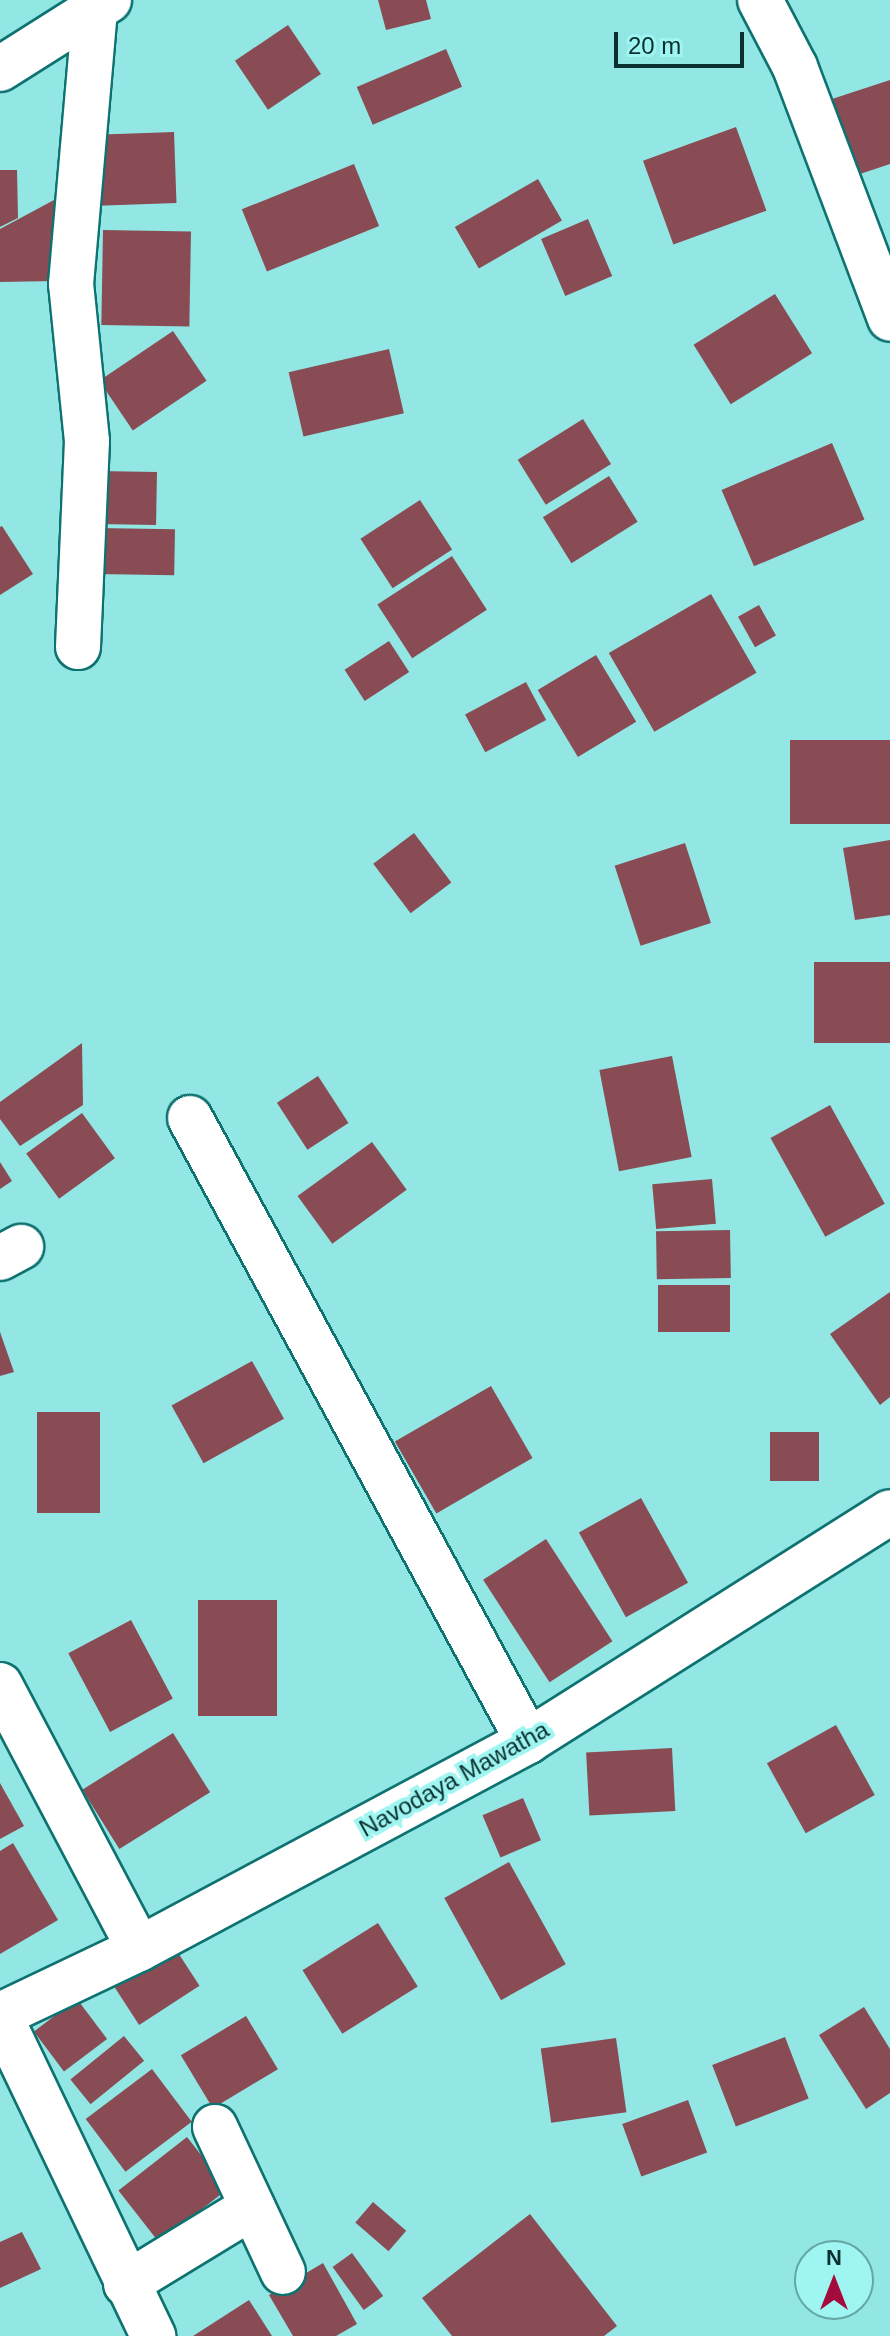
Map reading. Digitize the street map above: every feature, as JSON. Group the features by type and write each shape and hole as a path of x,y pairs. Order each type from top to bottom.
{"street":[{"path":"760,0 795,67 890,319"},
{"path":"0,69 102,4"},
{"path":"78,647 87,441 71,284 102,4"},
{"path":"190,1118 528,1741"},
{"name":"Navodaya Mawatha","path":"153,2336 0,2016 139,1949 528,1741 890,1512"},
{"path":"0,1685 139,1949"},
{"path":"215,2127 283,2272"},
{"path":"126,2284 252,2207"}],"building":[{"path":"378,0 426,0 431,19 386,30"},
{"path":"288,25 321,74 268,110 235,61"},
{"path":"446,49 462,87 373,125 357,87"},
{"path":"890,80 890,164 857,175 832,99"},
{"path":"736,127 766,211 673,244 643,161"},
{"path":"174,132 176,203 99,206 96,135"},
{"path":"354,164 379,226 267,271 242,209"},
{"path":"0,170 17,170 18,218 0,227"},
{"path":"538,179 562,221 479,269 455,227"},
{"path":"54,200 55,281 0,282 0,229"},
{"path":"588,219 612,276 565,296 541,239"},
{"path":"103,230 191,232 189,327 101,325"},
{"path":"775,294 812,353 731,404 694,345"},
{"path":"173,331 207,381 133,431 99,381"},
{"path":"389,349 404,413 303,436 289,372"},
{"path":"583,419 611,464 546,505 518,460"},
{"path":"832,443 864,519 754,566 722,490"},
{"path":"97,471 157,472 156,525 96,524"},
{"path":"609,476 638,522 571,563 543,517"},
{"path":"420,500 452,549 393,588 360,539"},
{"path":"0,527 33,574 0,595"},
{"path":"98,528 175,529 174,575 97,574"},
{"path":"452,556 487,610 412,658 377,604"},
{"path":"711,594 756,673 654,732 609,653"},
{"path":"759,605 776,636 755,647 738,617"},
{"path":"389,641 409,672 365,701 345,670"},
{"path":"596,655 636,722 578,757 538,690"},
{"path":"526,682 546,720 485,752 465,714"},
{"path":"790,740 890,740 890,824 790,824"},
{"path":"414,833 451,883 411,913 373,864"},
{"path":"890,840 890,915 855,920 843,848"},
{"path":"685,843 711,923 641,946 615,866"},
{"path":"814,962 890,962 890,1043 814,1043"},
{"path":"82,1043 83,1105 20,1146 0,1119 0,1102"},
{"path":"672,1056 692,1157 619,1171 599,1070"},
{"path":"318,1076 348,1123 307,1150 277,1103"},
{"path":"830,1105 885,1204 825,1237 771,1138"},
{"path":"82,1113 115,1158 59,1199 26,1154"},
{"path":"372,1142 407,1190 332,1244 298,1196"},
{"path":"0,1162 12,1181 0,1189"},
{"path":"712,1179 716,1224 656,1229 652,1184"},
{"path":"730,1230 731,1278 657,1279 656,1231"},
{"path":"658,1285 730,1285 730,1332 658,1332"},
{"path":"890,1292 890,1397 880,1405 830,1334"},
{"path":"0,1332 14,1372 0,1376"},
{"path":"252,1361 284,1419 204,1463 172,1406"},
{"path":"491,1386 532,1458 436,1513 395,1442"},
{"path":"37,1412 100,1412 100,1513 37,1513"},
{"path":"770,1432 819,1432 819,1481 770,1481"},
{"path":"641,1498 688,1583 626,1617 579,1532"},
{"path":"546,1539 612,1641 550,1682 483,1580"},
{"path":"198,1600 277,1600 277,1716 198,1716"},
{"path":"131,1620 173,1699 110,1732 68,1653"},
{"path":"836,1725 875,1795 806,1833 767,1763"},
{"path":"173,1733 210,1792 119,1849 82,1790"},
{"path":"672,1748 675,1811 589,1815 586,1753"},
{"path":"0,1783 24,1826 0,1839"},
{"path":"523,1798 541,1840 500,1858 482,1815"},
{"path":"13,1843 58,1920 0,1954 0,1851"},
{"path":"509,1862 566,1964 501,2000 444,1898"},
{"path":"378,1923 418,1987 342,2034 303,1970"},
{"path":"175,1948 200,1986 139,2025 115,1987"},
{"path":"77,1999 107,2039 64,2071 34,2031"},
{"path":"864,2007 890,2049 890,2093 866,2109 819,2035"},
{"path":"246,2016 278,2069 213,2108 181,2055"},
{"path":"124,2036 144,2061 91,2104 70,2079"},
{"path":"785,2037 809,2099 736,2127 712,2065"},
{"path":"616,2038 626,2112 551,2123 541,2049"},
{"path":"152,2069 192,2122 125,2172 86,2119"},
{"path":"688,2100 707,2153 641,2177 622,2124"},
{"path":"187,2137 228,2189 159,2243 118,2191"},
{"path":"373,2202 406,2231 388,2251 355,2222"},
{"path":"530,2214 617,2326 604,2336 452,2336 422,2298"},
{"path":"22,2232 41,2269 0,2288 0,2242"},
{"path":"352,2253 383,2296 364,2310 333,2267"},
{"path":"323,2263 357,2324 336,2336 293,2336 269,2295"},
{"path":"249,2300 272,2336 193,2336"}]}
